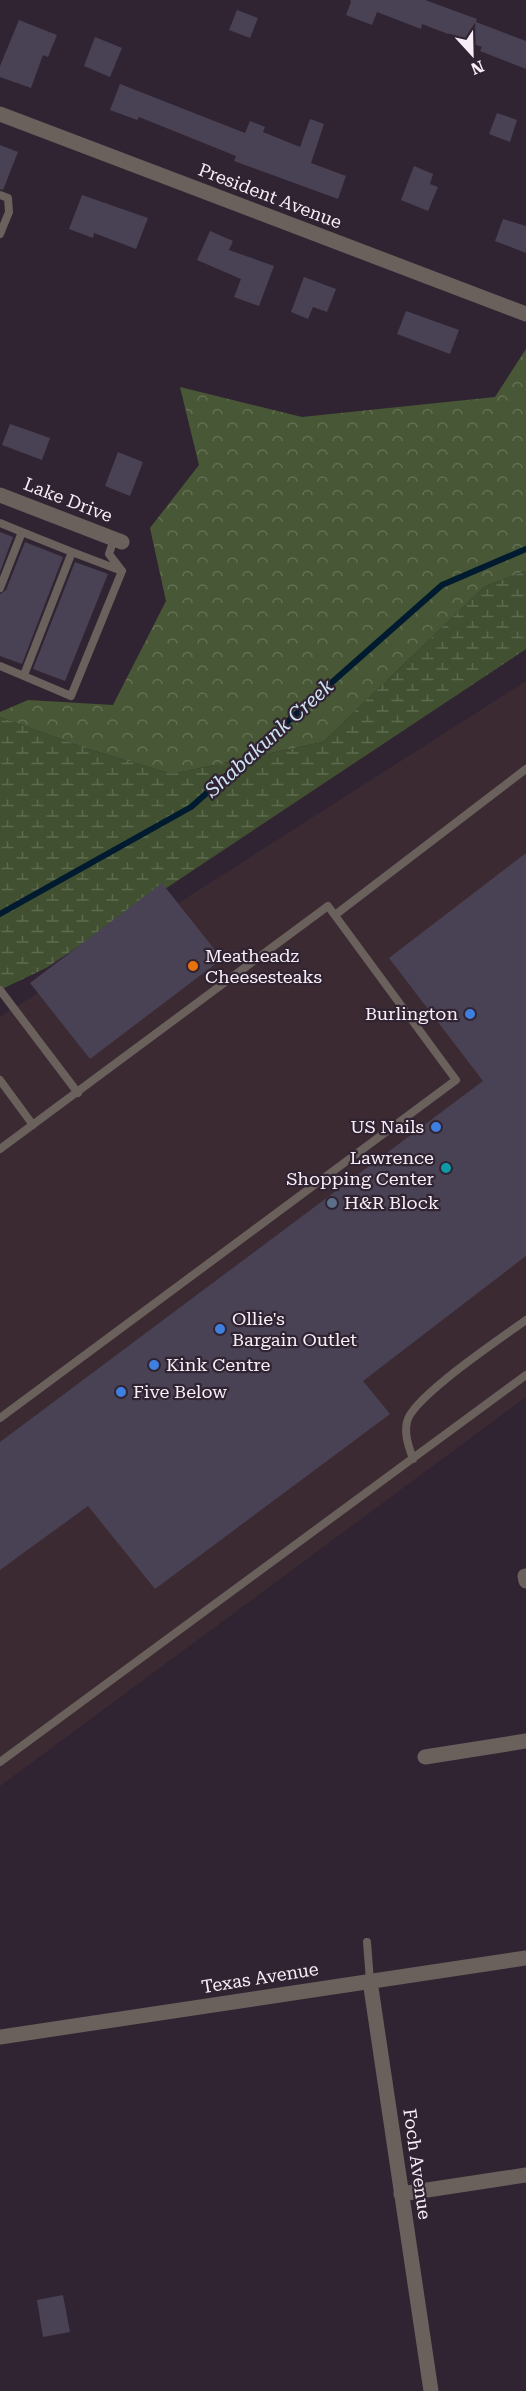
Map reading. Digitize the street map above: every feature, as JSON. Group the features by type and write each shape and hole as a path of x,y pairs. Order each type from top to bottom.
{"street":[{"name":"President Avenue","path":"0,114 526,314"},
{"name":"Lake Drive","path":"0,495 118,540"},
{"path":"425,1757 526,1742"},
{"name":"Texas Avenue","path":"0,2037 526,1958"},
{"name":"Foch Avenue","path":"370,1981 430,2391"},
{"path":"401,2194 526,2175"}],"lane":[{"path":"0,195 8,198 10,206 0,234"},
{"path":"0,523 122,571"},
{"path":"0,588 22,532"},
{"path":"118,540 109,554 122,571"},
{"path":"24,675 72,552"},
{"path":"0,666 71,696 122,571"},
{"path":"335,915 526,769"},
{"path":"0,1149 328,906 456,1080 0,1418"},
{"path":"0,990 78,1093"},
{"path":"0,1080 33,1125"},
{"path":"413,1459 406,1438 407,1420 423,1397 526,1320"},
{"path":"0,1762 526,1375"},
{"name":"Foch Avenue","path":"368,1942 370,1981"}],"shaded area":[{"name":"Lawrence Shopping Center","path":"526,681 526,1397 0,1786 0,1017"}],"green space":[{"path":"526,349 526,571 485,586 323,742 172,774 85,748 0,717 0,712 28,700 113,705 166,601 150,528 199,465 180,387 302,417 495,397"},
{"path":"526,571 526,649 46,968 0,990 0,717 85,748 172,774 323,742 485,586"}],"building":[{"path":"350,0 425,0 477,19 476,22 526,41 526,69 480,51 482,47 422,24 421,29 377,12 372,25 346,15"},
{"path":"237,10 258,18 250,38 229,30"},
{"path":"19,20 57,35 48,57 43,55 31,88 0,77 0,66"},
{"path":"95,37 122,48 110,77 84,66"},
{"path":"120,84 245,133 250,121 265,127 263,132 300,147 310,119 324,124 311,163 346,176 338,199 234,161 236,156 139,117 137,120 110,110"},
{"path":"497,113 517,120 510,142 489,134"},
{"path":"0,145 18,152 3,190 0,189"},
{"path":"414,166 433,174 430,184 438,187 428,211 401,200"},
{"path":"82,195 148,218 136,249 94,233 93,238 69,229"},
{"path":"503,219 526,226 526,253 495,241"},
{"path":"210,231 233,241 229,250 274,266 259,306 234,297 241,279 197,260"},
{"path":"304,277 336,289 327,312 313,307 308,319 291,312"},
{"path":"406,311 459,330 450,354 397,334"},
{"path":"10,424 50,438 42,460 2,445"},
{"path":"118,452 143,462 130,496 105,486"},
{"path":"0,532 13,537 0,572"},
{"path":"25,542 63,557 22,664 0,656 0,594 6,590"},
{"path":"75,562 108,574 65,681 33,669"},
{"name":"Lawrence Shopping Center","path":"526,853 526,1256 363,1381 390,1414 155,1589 88,1506 0,1570 0,1442 483,1081 389,958"},
{"path":"162,883 222,959 90,1059 30,983"},
{"path":"63,2295 70,2332 43,2337 37,2300"}],"waterway":[{"name":"Shabakunk Creek","path":"0,914 191,807 442,585 526,549"}],"place":[{"name":"Meatheadz Cheesesteaks","path":"193,966"},
{"name":"Burlington","path":"470,1014"},
{"name":"US Nails","path":"436,1127"},
{"name":"Lawrence Shopping Center","path":"446,1168"},
{"name":"H&R Block","path":"332,1203"},
{"name":"Ollie's Bargain Outlet","path":"220,1329"},
{"name":"Kink Centre","path":"154,1365"},
{"name":"Five Below","path":"121,1392"}]}
